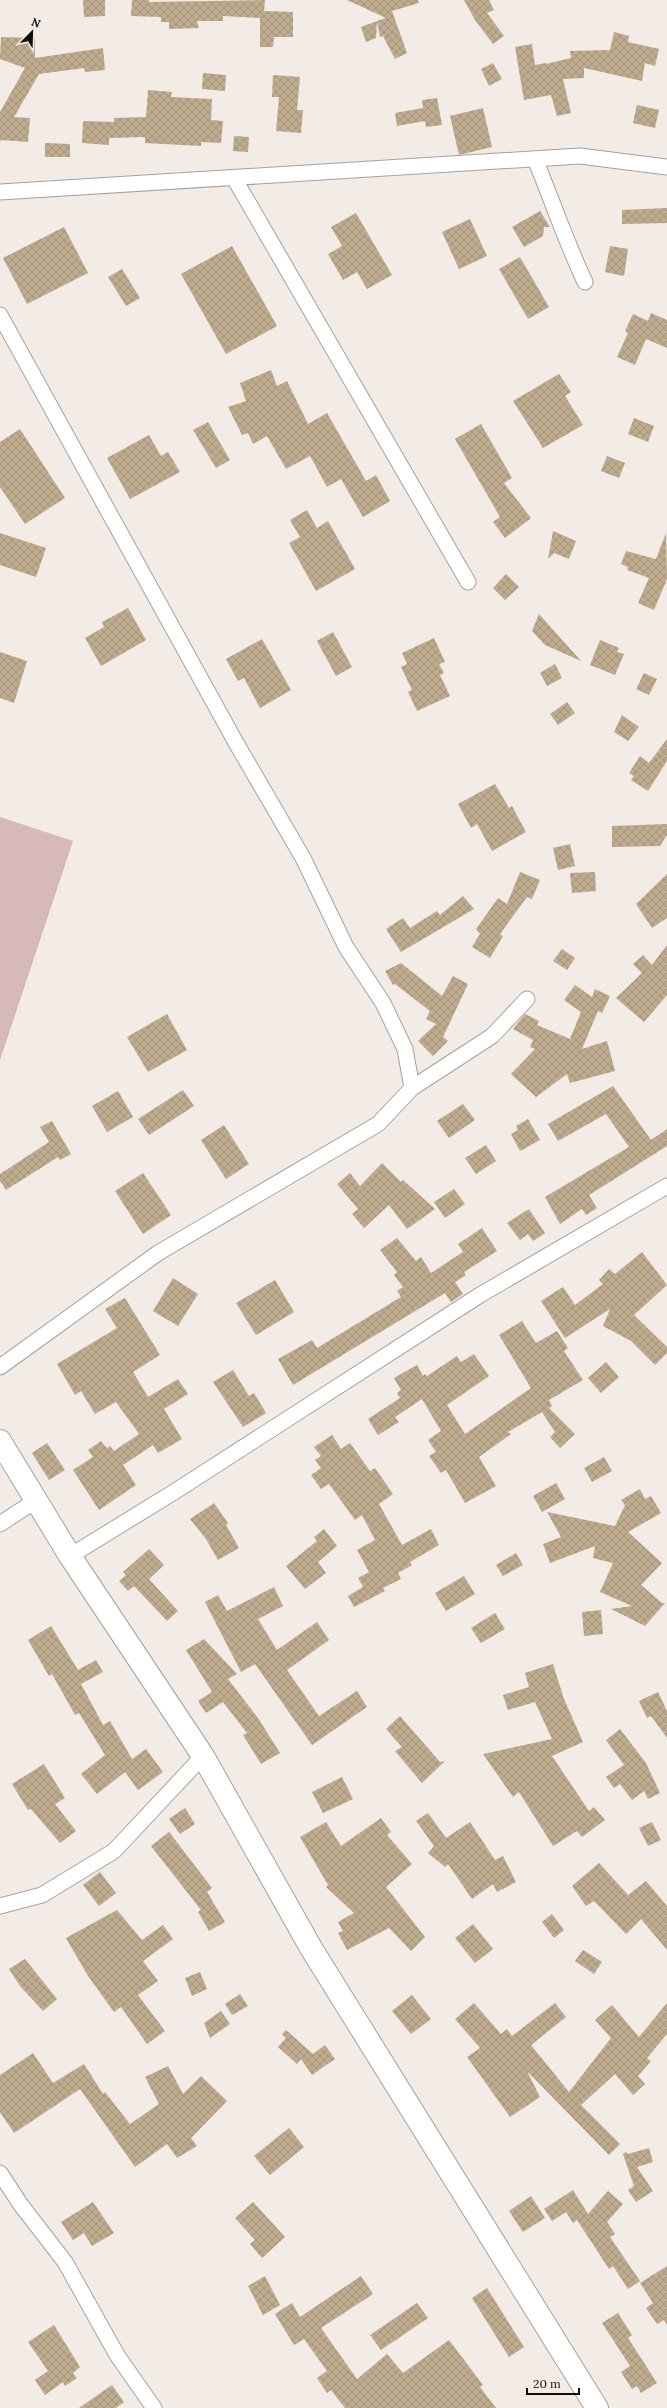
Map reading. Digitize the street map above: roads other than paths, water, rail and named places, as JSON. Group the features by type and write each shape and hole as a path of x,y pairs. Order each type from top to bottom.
{"main road":[{"path":"0,1441 70,1556 203,1756 312,1948 597,2408"}],"street":[{"path":"0,192 580,156 667,167"},
{"path":"535,159 554,205 566,241 585,282"},
{"path":"234,178 468,582"},
{"path":"0,315 235,741 303,858 346,947 383,1003 405,1049 412,1088"},
{"path":"0,1367 158,1253 378,1124 412,1088 492,1036 527,998"},
{"path":"70,1556 174,1492 480,1295 667,1186"},
{"path":"0,1524 36,1501"},
{"path":"0,1906 42,1895 114,1851 203,1756"},
{"path":"0,2173 21,2205 65,2262 117,2354 154,2408"}]}
